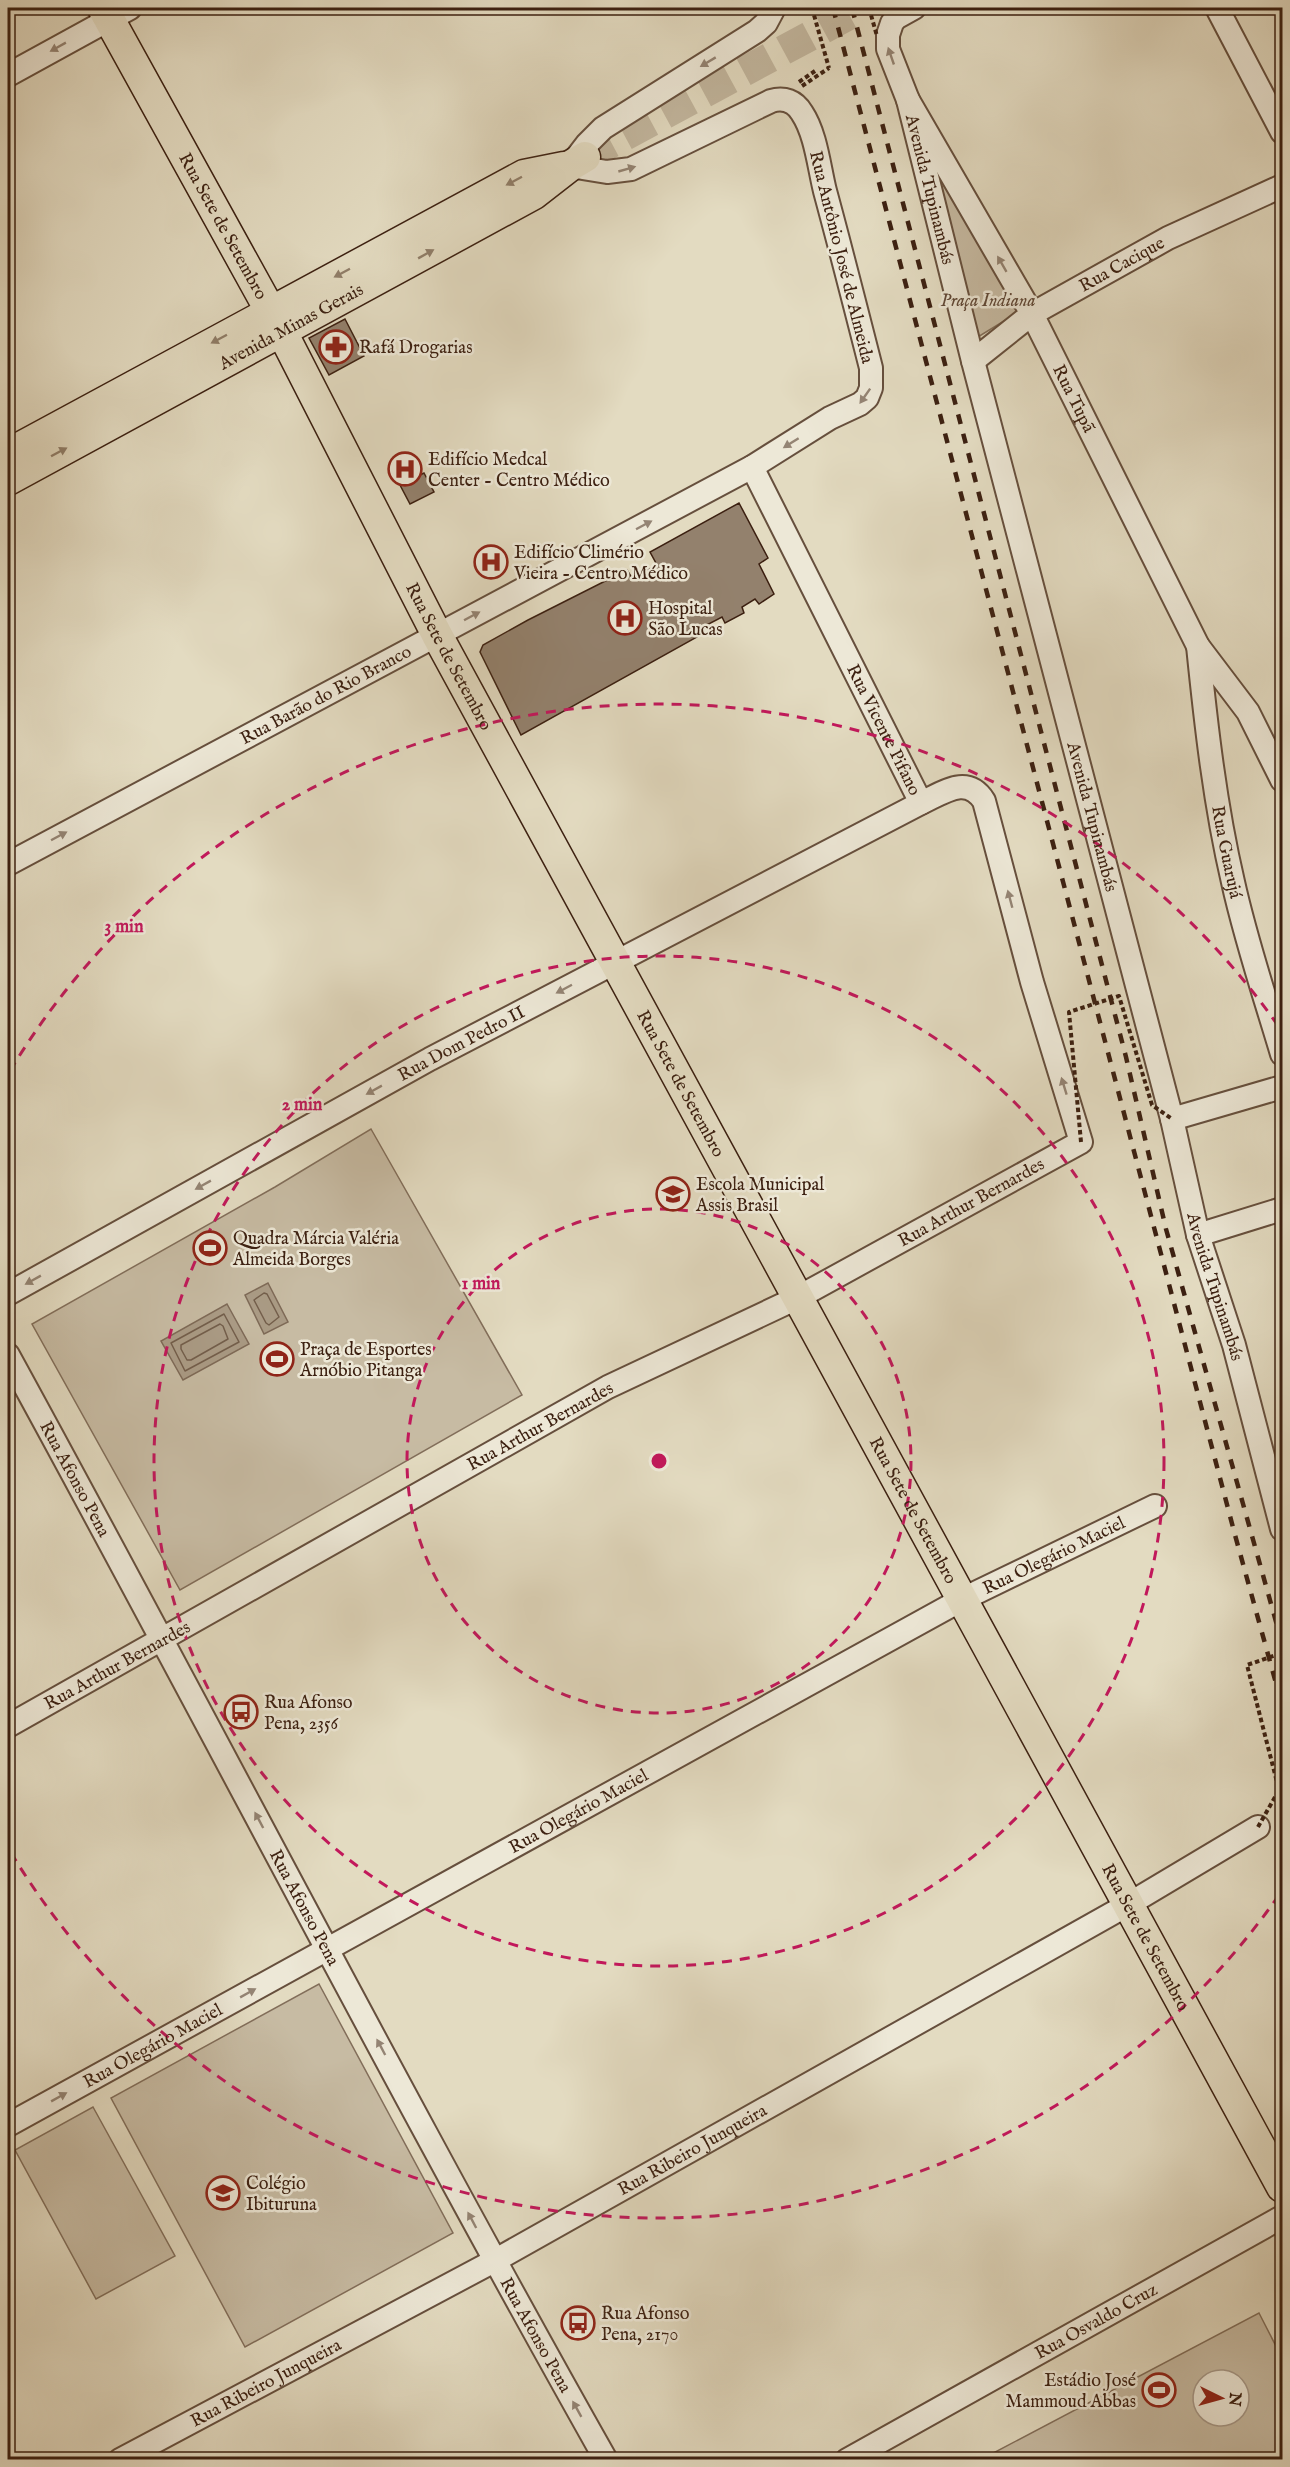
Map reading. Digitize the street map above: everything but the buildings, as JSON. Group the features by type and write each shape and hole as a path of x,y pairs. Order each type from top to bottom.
{"main road":[{"name":"Rua Sete de Setembro","path":"114,11 437,635 1282,2187"},
{"name":"Avenida Minas Gerais","path":"8,454 534,194 577,161"},
{"name":"Avenida Minas Gerais","path":"8,480 277,322"}],"street":[{"name":"Avenida Minas Gerais","path":"577,161 595,136 616,119 757,31 766,23 774,8"},
{"path":"1217,8 1282,132"},
{"path":"8,75 114,11"},
{"name":"Rua Tupã","path":"908,11 889,28 888,49 908,100 1032,314 1198,646 1248,712 1282,780"},
{"name":"Rua Antônio José de Almeida","path":"577,161 607,172 631,169 771,101 777,99 790,101 801,112 808,125 871,368 871,388 867,398 854,408 830,418"},
{"name":"Avenida Tupinambás","path":"908,100 973,361 1172,1119 1198,1235 1234,1345 1282,1529"},
{"name":"Rua Cacique","path":"973,361 1032,314 1168,238 1282,186"},
{"name":"Rua Barão do Rio Branco","path":"8,864 753,467 830,418"},
{"name":"Rua Vicente Pifano","path":"753,467 921,803 957,787 965,787 979,793 984,801 1032,982 1081,1142"},
{"name":"Rua Guarujá","path":"1198,646 1206,721 1232,880 1243,925 1282,1054"},
{"name":"Rua Dom Pedro II","path":"8,1294 430,1059 921,803"},
{"path":"1172,1119 1282,1087"},
{"name":"Rua Arthur Bernardes","path":"8,1726 608,1388 797,1298 1081,1142"},
{"path":"1198,1235 1282,1209"},
{"name":"Rua Afonso Pena","path":"8,1355 163,1639 494,2261 606,2460"},
{"name":"Rua Olegário Maciel","path":"8,2125 961,1600 1155,1506"},
{"name":"Rua Ribeiro Junqueira","path":"120,2460 494,2261 1129,1904 1258,1827"},
{"name":"Rua Osvaldo Cruz","path":"847,2460 1282,2217"}],"path":[{"path":"813,8 829,68"},
{"path":"869,8 877,36"},
{"path":"1081,1142 1069,1012 1119,996 1152,1104 1172,1119"},
{"path":"1258,1827 1279,1790 1247,1665 1282,1653"}],"green space":[{"name":"Praça Indiana","path":"920,131 1022,310 973,340"},
{"name":"Praça de Esportes Arnóbio Pitanga","path":"371,1129 522,1395 180,1590 32,1324 275,1187"},
{"path":"319,1984 453,2233 245,2347 111,2098"},
{"path":"93,2107 175,2256 96,2299 15,2150"},
{"name":"Estádio José Mammoud Abbas","path":"1259,2313 1282,2358 1282,2459 982,2459"}],"water":[{"path":"268,1283 288,1322 264,1334 245,1295"},
{"path":"227,1304 249,1344 183,1380 161,1341"}],"tunnel":[{"path":"585,157 862,8"}],"railway":[{"path":"833,8 1235,1535 1282,1705"},
{"path":"852,8 1126,1057 1166,1229 1282,1643"}],"place":[{"name":"Rafá Drogarias","path":"336,347"},
{"name":"Edifício Medcal Center - Centro Médico","path":"405,469"},
{"name":"Edifício Climério Vieira - Centro Médico","path":"491,562"},
{"name":"Hospital São Lucas","path":"625,618"},
{"name":"Escola Municipal Assis Brasil","path":"673,1194"},
{"name":"Quadra Márcia Valéria Almeida Borges","path":"210,1248"},
{"name":"Praça de Esportes Arnóbio Pitanga","path":"277,1359"},
{"name":"Rua Afonso Pena, 2356","path":"241,1712"},
{"name":"Colégio Ibituruna","path":"223,2193"},
{"name":"Rua Afonso Pena, 2170","path":"578,2323"},
{"name":"Estádio José Mammoud Abbas","path":"1159,2390"}]}
